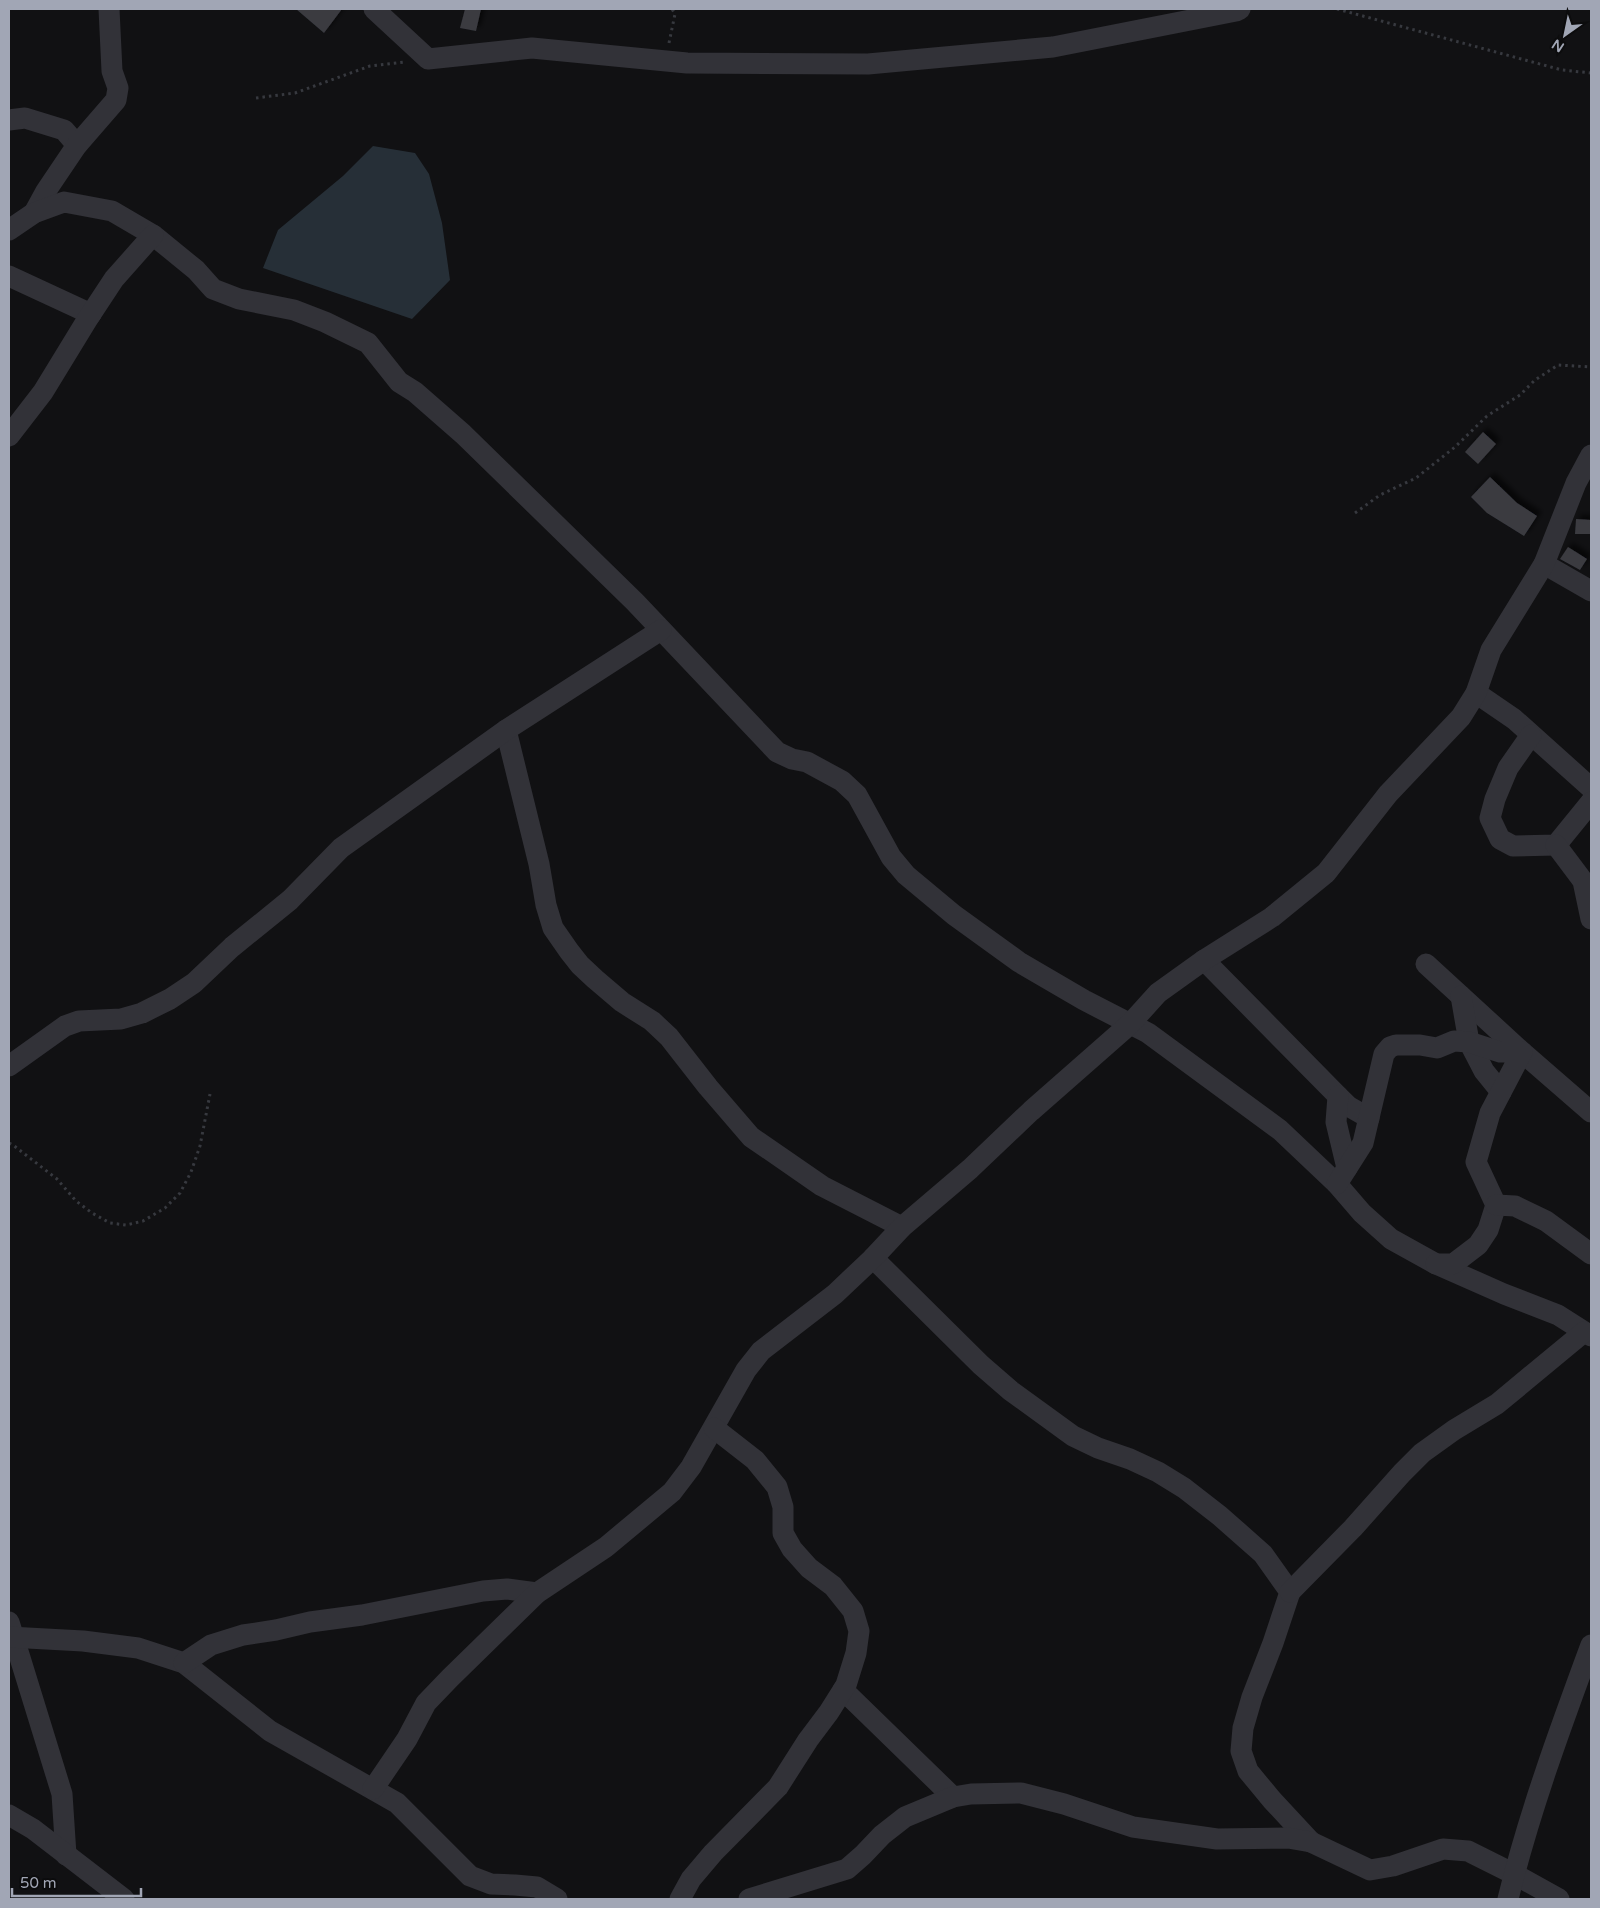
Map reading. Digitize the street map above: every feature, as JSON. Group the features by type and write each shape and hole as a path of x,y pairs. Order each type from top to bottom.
{"street":[{"path":"34,213 46,191 77,146 116,100 118,88 112,71 108,9"},
{"path":"374,9 428,59 532,48 687,63 878,63 1053,47 1240,9"},
{"path":"9,120 25,118 64,130 77,146"},
{"path":"9,230 34,213 64,202 112,211 153,235 196,270 213,289 239,299 294,310 325,322 368,343 399,382 415,392 463,434 661,630 777,752 823,769 842,781 857,795 891,857 906,875 947,909 1019,962 1084,1000 1148,1033 1342,1176"},
{"path":"9,436 44,392 90,314 114,280 153,235"},
{"path":"9,276 90,314"},
{"path":"373,1789 407,1739 426,1703 537,1593 606,1547 672,1492 691,1466 746,1370 761,1351 835,1294 902,1227 970,1169 1031,1111 1130,1024 1158,993 1204,960 1272,917 1326,873 1388,794 1462,717 1476,693 1492,650 1544,564 1584,490 1591,455"},
{"path":"1544,564 1591,591"},
{"path":"9,1066 66,1026 78,1021 121,1019 142,1013 170,1000 194,983 232,947 290,900 341,848 506,730 661,630"},
{"path":"1476,693 1506,714 1591,788"},
{"path":"506,730 540,864 546,904 553,928 574,958 622,1002 652,1021 669,1037 708,1087 752,1137 822,1186 902,1227"},
{"path":"1531,735 1508,768 1495,799 1490,818 1500,839 1513,846 1556,845 1591,802"},
{"path":"1556,845 1582,881 1591,919"},
{"path":"1204,960 1348,1106 1370,1118"},
{"path":"1426,964 1591,1112"},
{"path":"1461,996 1469,1042 1484,1071 1501,1092"},
{"path":"1342,1176 1364,1143 1384,1054 1390,1047 1396,1045 1420,1045 1437,1048 1454,1041 1469,1042 1500,1052 1522,1052"},
{"path":"1436,1264 1453,1264 1478,1245 1488,1230 1496,1205 1476,1162 1490,1113 1522,1052"},
{"path":"1312,1842 1272,1800 1248,1771 1240,1752 1243,1728 1250,1705 1274,1642 1290,1592 1353,1528 1422,1453 1454,1430 1497,1404 1588,1334 1558,1315 1436,1264 1391,1239 1362,1213 1342,1176 1336,1122 1338,1096"},
{"path":"1496,1205 1515,1206 1546,1221 1591,1254"},
{"path":"873,1258 981,1365 1010,1391 1073,1436 1098,1448 1137,1462 1184,1488 1220,1516 1263,1554 1290,1592"},
{"path":"680,1899 691,1879 713,1852 778,1787 808,1740 844,1690 856,1653 858,1638 854,1611 833,1586 809,1568 792,1549 783,1533 783,1507 777,1487 755,1460 714,1428"},
{"path":"184,1664 211,1645 243,1635 310,1622 362,1615 483,1591 507,1589 537,1593"},
{"path":"66,1855 62,1794 11,1632 138,1648 184,1664 270,1731 397,1803 470,1876 491,1884 515,1884 537,1887 557,1899"},
{"path":"1508,1899 1514,1874 1561,1725 1591,1645"},
{"path":"844,1690 952,1797"},
{"path":"749,1899 847,1868 863,1855 882,1835 905,1817 952,1797 971,1794 1021,1793 1064,1804 1133,1827 1217,1839 1288,1838 1312,1842 1370,1870 1393,1866 1443,1849 1468,1851 1559,1899"},
{"path":"9,1815 32,1829 119,1898"}],"path":[{"path":"666,60 675,14 672,9"},
{"path":"1337,9 1562,70 1591,72"},
{"path":"256,98 295,93 370,66 428,59"},
{"path":"1355,512 1380,495 1416,478 1455,447 1487,416 1520,395 1535,380 1558,365 1591,367"},
{"path":"9,1143 57,1179 76,1201 92,1213 110,1223 126,1225 143,1222 165,1208 180,1193 191,1172 200,1146 210,1094"}],"shaded area":[{"path":"373,146 415,153 429,174 442,223 450,280 412,319 263,268 278,230 343,176"}],"building":[{"path":"296,9 342,9 324,33"},
{"path":"465,9 481,9 476,31 460,28"},
{"path":"1483,432 1496,444 1478,464 1465,452"},
{"path":"1490,477 1517,503 1537,516 1524,536 1487,513 1471,497"},
{"path":"1576,519 1591,520 1591,534 1575,534"},
{"path":"1568,547 1587,559 1580,570 1560,559"}]}
